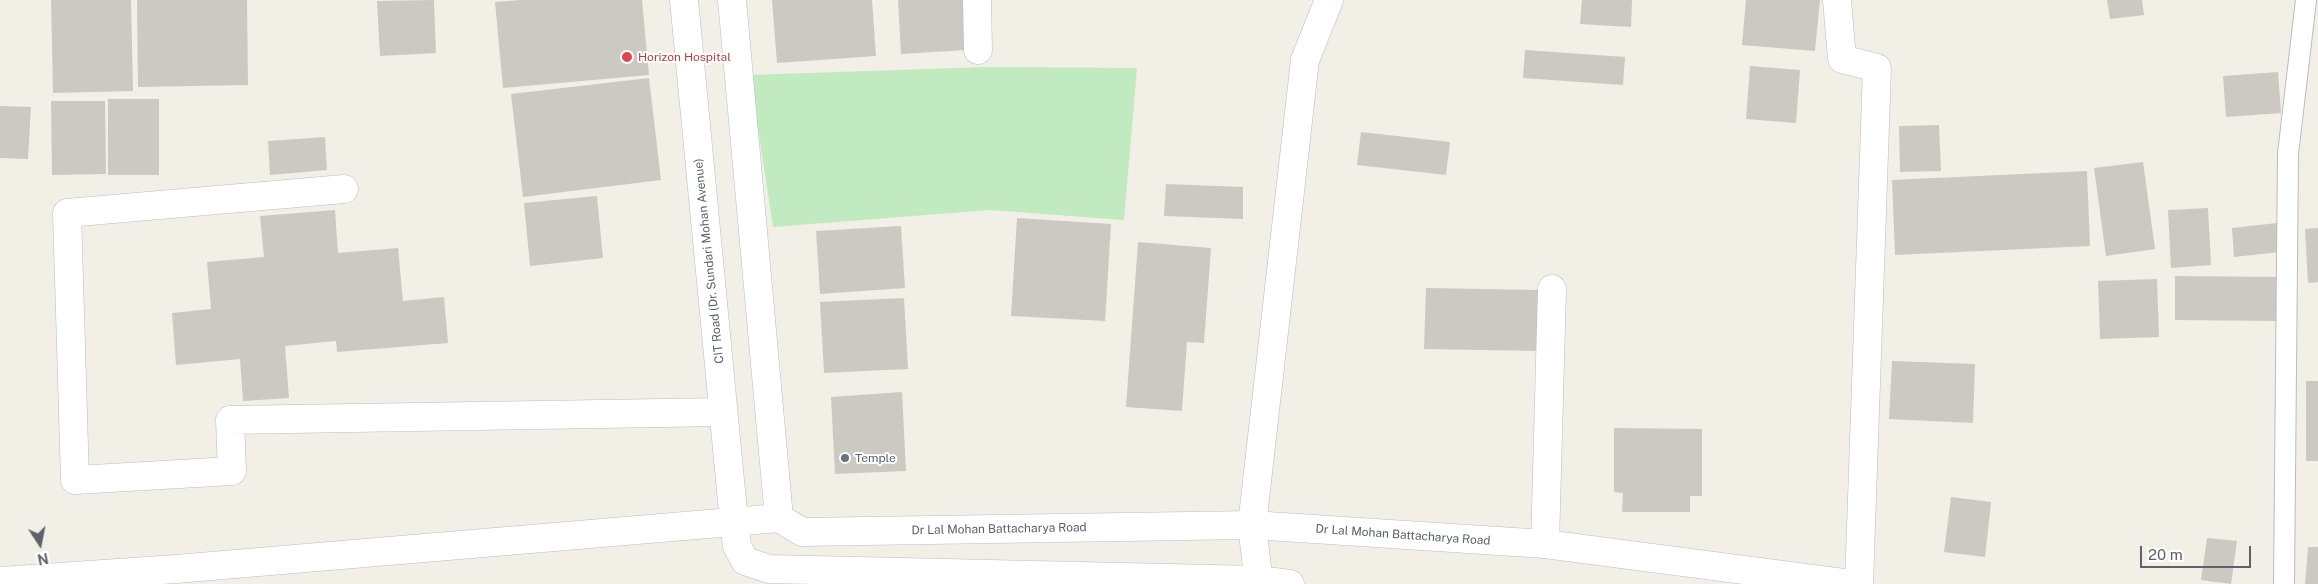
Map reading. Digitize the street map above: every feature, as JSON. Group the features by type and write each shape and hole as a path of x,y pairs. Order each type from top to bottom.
{"street":[{"name":"CIT Road (Dr. Sundari Mohan Avenue)","path":"684,0 734,522"},
{"path":"0,581 186,568 778,518 732,0"},
{"path":"977,0 978,50"},
{"path":"1259,582 1252,525 1305,60 1329,0"},
{"path":"1837,0 1842,59 1877,68 1859,584"},
{"path":"344,189 68,213 75,480 232,471 230,420 724,412"},
{"path":"1545,544 1552,289"},
{"name":"Dr Lal Mohan Battacharya Road","path":"778,518 802,532 1252,525 1545,544 1851,584"},
{"path":"734,522 737,546 745,561 769,576 1259,582 1290,584"}],"lane":[{"path":"2284,584 2288,154 2306,0"}],"green space":[{"path":"986,67 1137,68 1124,220 990,210 773,227 750,75"}],"building":[{"path":"51,0 131,0 133,91 53,93"},
{"path":"137,0 247,0 248,85 138,87"},
{"path":"434,0 436,53 380,56 377,1"},
{"path":"521,0 642,0 649,75 503,88 495,2"},
{"path":"772,0 872,0 876,56 777,63"},
{"path":"898,0 963,0 965,50 901,54"},
{"path":"1582,0 1632,0 1631,27 1580,24"},
{"path":"1746,0 1820,0 1815,51 1742,45"},
{"path":"2107,0 2142,0 2144,15 2110,19"},
{"path":"1525,50 1625,57 1623,85 1523,78"},
{"path":"1750,66 1800,70 1796,123 1746,119"},
{"path":"2278,72 2281,113 2226,117 2223,76"},
{"path":"649,78 661,180 523,197 511,94"},
{"path":"108,99 159,99 159,175 108,175"},
{"path":"51,101 105,101 106,174 52,175"},
{"path":"0,106 31,107 28,159 0,158"},
{"path":"1939,125 1941,171 1900,172 1899,126"},
{"path":"1361,132 1450,142 1446,175 1357,165"},
{"path":"325,137 327,170 270,175 268,141"},
{"path":"2143,162 2155,249 2106,256 2094,168"},
{"path":"2087,171 2090,246 1895,255 1892,180"},
{"path":"1166,184 1243,187 1243,219 1164,216"},
{"path":"597,196 603,258 530,266 524,203"},
{"path":"2208,208 2211,265 2171,268 2168,210"},
{"path":"335,210 338,253 398,248 403,301 444,297 448,343 337,352 336,341 285,346 289,398 243,401 240,359 176,365 172,313 211,309 207,262 264,257 260,216"},
{"path":"1017,218 1111,224 1105,321 1011,316"},
{"path":"2277,223 2280,252 2234,257 2232,228"},
{"path":"901,226 905,288 820,294 816,231"},
{"path":"2318,228 2318,282 2308,283 2305,229"},
{"path":"1138,242 1211,248 1204,343 1187,342 1182,411 1126,407"},
{"path":"2175,276 2281,277 2281,321 2175,320"},
{"path":"2157,279 2159,337 2100,339 2098,281"},
{"path":"1426,288 1540,290 1539,351 1424,349"},
{"path":"904,298 908,369 824,373 820,302"},
{"path":"1892,361 1975,364 1973,423 1889,419"},
{"path":"2306,381 2318,381 2318,461 2306,461"},
{"path":"902,392 906,471 835,474 831,397"},
{"path":"1614,428 1702,429 1702,496 1690,496 1690,512 1622,512 1623,493 1614,492"},
{"path":"1951,497 1991,502 1985,557 1944,552"},
{"path":"2207,538 2237,541 2231,584 2201,580"},
{"path":"2308,547 2318,547 2318,584 2305,584"}],"place":[{"name":"Horizon Hospital","path":"627,57"},
{"name":"Temple","path":"845,458"}]}
